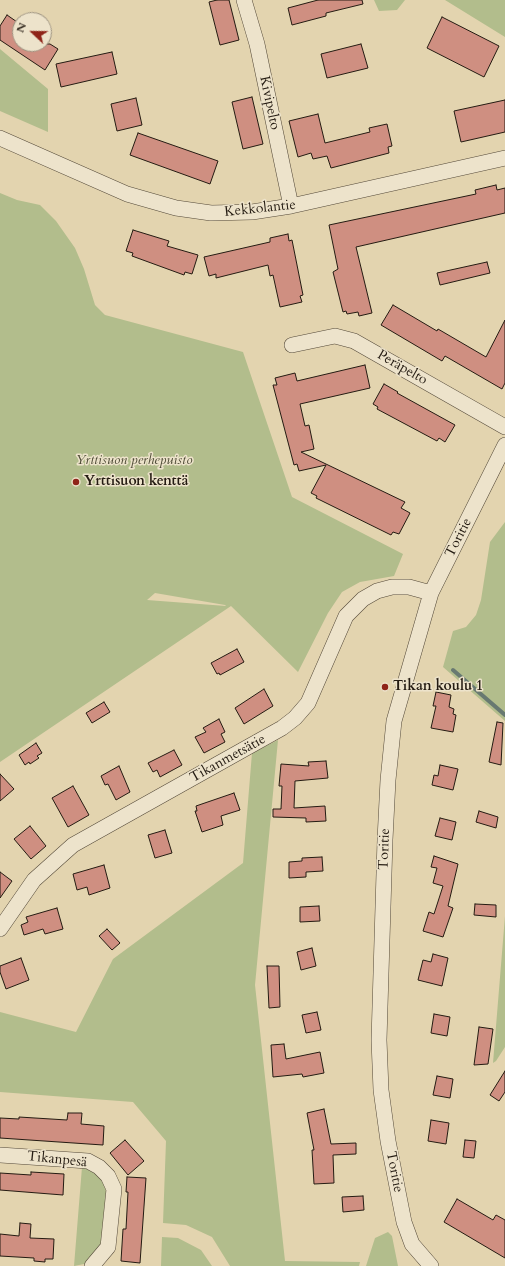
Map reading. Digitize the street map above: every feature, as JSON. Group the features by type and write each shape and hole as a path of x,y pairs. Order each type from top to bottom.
{"street":[{"name":"Kivipelto","path":"244,0 257,44 291,206"},
{"name":"Kekkolantie","path":"0,138 127,194 176,208 211,214 252,212 291,206 505,158"},
{"name":"Peräpelto","path":"292,345 335,336 354,341 505,427"},
{"name":"Toritie","path":"430,1266 412,1244 402,1215 388,1141 381,1090 379,1040 385,840 394,721 431,593 505,445"},
{"name":"Tikanmetsätie","path":"0,929 34,880 73,846 282,728 295,718 308,703 346,616 363,599 377,591 392,586 409,587 431,593"},
{"name":"Tikanpesä","path":"0,1155 88,1161 99,1167 108,1176 114,1189 108,1247 92,1266"}],"green space":[{"path":"374,0 405,0 397,10 379,11"},
{"path":"445,0 505,0 505,37"},
{"path":"0,49 48,89 48,132 0,111"},
{"name":"Yrttisuon perhepuisto","path":"0,193 17,200 40,205 56,221 75,248 84,269 95,305 105,315 243,352 292,497 403,554 394,576 360,582 342,592 328,613 298,672 231,606 0,762","holes":["155,593 226,606 147,600"]},
{"path":"505,522 505,721 443,667 453,631 466,627 476,615 481,600 490,542"},
{"path":"278,740 255,985 285,1261 360,1262 359,1266 230,1266 212,1237 186,1225 163,1223 166,1141 133,1102 0,1092 0,1012 76,1032 113,959 243,863 252,753"},
{"path":"505,916 505,1047 493,1063"},
{"path":"82,1167 94,1172 103,1182 106,1191 101,1243 95,1254 84,1264 74,1266"},
{"path":"388,1232 392,1236 398,1266 366,1266 375,1238"},
{"path":"162,1237 178,1238 201,1250 212,1266 161,1266"}],"building":[{"path":"229,0 239,40 220,45 209,2"},
{"path":"318,0 362,0 363,4 326,13 326,16 292,25 288,8"},
{"path":"7,15 12,18 12,48 0,40 0,26"},
{"path":"442,17 499,46 484,77 427,48"},
{"path":"361,44 368,68 327,78 321,54"},
{"path":"52,45 58,49 45,70 18,52 52,52"},
{"path":"112,52 117,74 61,87 56,64"},
{"path":"252,97 263,144 243,149 232,102"},
{"path":"136,98 142,125 117,131 111,104"},
{"path":"505,100 505,132 461,142 454,111"},
{"path":"318,114 325,143 370,132 369,128 387,124 392,146 388,147 389,153 331,168 327,156 313,159 311,153 298,157 289,121"},
{"path":"138,133 218,161 210,184 130,155"},
{"path":"496,185 497,190 505,188 505,213 356,247 372,313 359,316 358,312 347,314 346,311 343,312 333,272 338,269 329,225 476,194 475,190"},
{"path":"133,230 169,241 167,246 198,255 192,274 185,272 184,275 132,256 133,253 126,251"},
{"path":"288,234 289,241 292,240 303,295 300,296 302,302 280,307 273,275 270,276 268,265 216,278 216,274 209,276 204,257 270,242 270,238"},
{"path":"487,262 490,273 440,285 437,273"},
{"path":"393,305 437,331 438,329 486,357 505,320 505,383 502,389 445,356 442,361 381,325"},
{"path":"365,365 370,388 300,404 305,426 309,425 314,449 301,452 405,502 401,508 410,513 399,534 393,532 391,535 316,498 317,496 311,493 326,465 299,471 297,464 294,465 273,385 277,385 275,378 295,373 297,381"},
{"path":"384,384 398,392 397,393 455,425 445,442 439,438 437,441 377,409 378,407 373,404"},
{"path":"237,649 244,662 220,675 219,673 217,674 211,663"},
{"path":"264,689 273,706 244,724 235,708"},
{"path":"436,692 451,695 449,707 454,709 453,714 456,715 453,732 431,728 436,706 433,706"},
{"path":"104,702 110,712 92,723 86,713"},
{"path":"219,719 225,732 221,734 225,742 204,753 195,737 206,732 203,728"},
{"path":"497,722 503,723 501,765 489,762"},
{"path":"36,743 42,753 37,756 39,758 30,764 29,762 25,765 19,755"},
{"path":"174,750 182,765 160,777 157,770 153,772 148,763"},
{"path":"326,761 328,778 295,781 294,808 325,806 326,821 306,822 306,818 273,817 273,809 281,809 282,786 279,786 281,764 309,766 308,762"},
{"path":"440,765 458,769 453,790 432,785 434,775 438,776"},
{"path":"119,766 130,792 116,800 108,784 105,785 101,776"},
{"path":"0,774 14,789 0,801"},
{"path":"73,786 89,815 68,827 52,798"},
{"path":"234,793 240,810 221,816 223,825 202,832 195,811 197,811 196,806"},
{"path":"479,811 498,817 496,828 476,822"},
{"path":"440,818 456,822 452,840 435,836"},
{"path":"30,826 46,846 31,859 14,839"},
{"path":"165,830 172,853 155,858 148,835"},
{"path":"434,856 458,864 448,906 453,908 443,937 423,931 429,912 434,914 443,886 433,883 437,868 431,867"},
{"path":"322,857 323,871 306,872 306,877 289,878 289,862 302,861 302,858"},
{"path":"104,865 110,888 89,895 87,887 77,890 73,874"},
{"path":"0,872 12,881 0,898"},
{"path":"475,904 496,905 496,917 474,915"},
{"path":"319,906 320,921 300,922 300,907"},
{"path":"57,908 63,929 45,934 43,929 24,935 21,925 28,922 26,917"},
{"path":"107,929 120,943 112,950 99,936"},
{"path":"312,948 316,966 301,970 297,952"},
{"path":"433,954 448,958 442,986 418,980 423,960 431,962"},
{"path":"21,958 29,980 6,989 0,972 0,966"},
{"path":"267,966 279,966 280,1007 269,1008"},
{"path":"317,1012 321,1030 306,1033 302,1015"},
{"path":"434,1014 450,1017 447,1036 431,1033"},
{"path":"479,1027 493,1029 488,1064 474,1065"},
{"path":"284,1044 286,1059 320,1052 324,1073 303,1077 302,1074 273,1077 271,1045"},
{"path":"505,1071 505,1092 499,1101 490,1095"},
{"path":"437,1076 453,1079 450,1098 433,1095"},
{"path":"324,1109 331,1144 356,1143 356,1154 333,1155 334,1183 314,1184 312,1150 314,1150 307,1113"},
{"path":"68,1113 82,1113 81,1124 104,1126 103,1145 0,1138 0,1118 19,1119 19,1117 67,1120"},
{"path":"431,1120 449,1123 446,1144 428,1141"},
{"path":"125,1140 144,1161 128,1175 110,1153"},
{"path":"465,1140 476,1141 474,1158 463,1157"},
{"path":"31,1172 64,1174 63,1195 0,1190 0,1173 31,1175"},
{"path":"127,1177 146,1178 140,1263 121,1261 123,1229 126,1229 128,1192 126,1192"},
{"path":"363,1196 364,1210 343,1212 342,1197"},
{"path":"457,1199 493,1220 496,1215 505,1220 505,1258 444,1222"},
{"path":"20,1223 31,1224 30,1238 54,1239 53,1259 45,1259 45,1262 34,1261 34,1258 0,1256 0,1234 19,1236"}],"waterway":[{"path":"453,670 505,715"}],"place":[{"name":"Yrttisuon kenttä","path":"76,482"},
{"name":"Tikan koulu 1","path":"385,687"}]}
